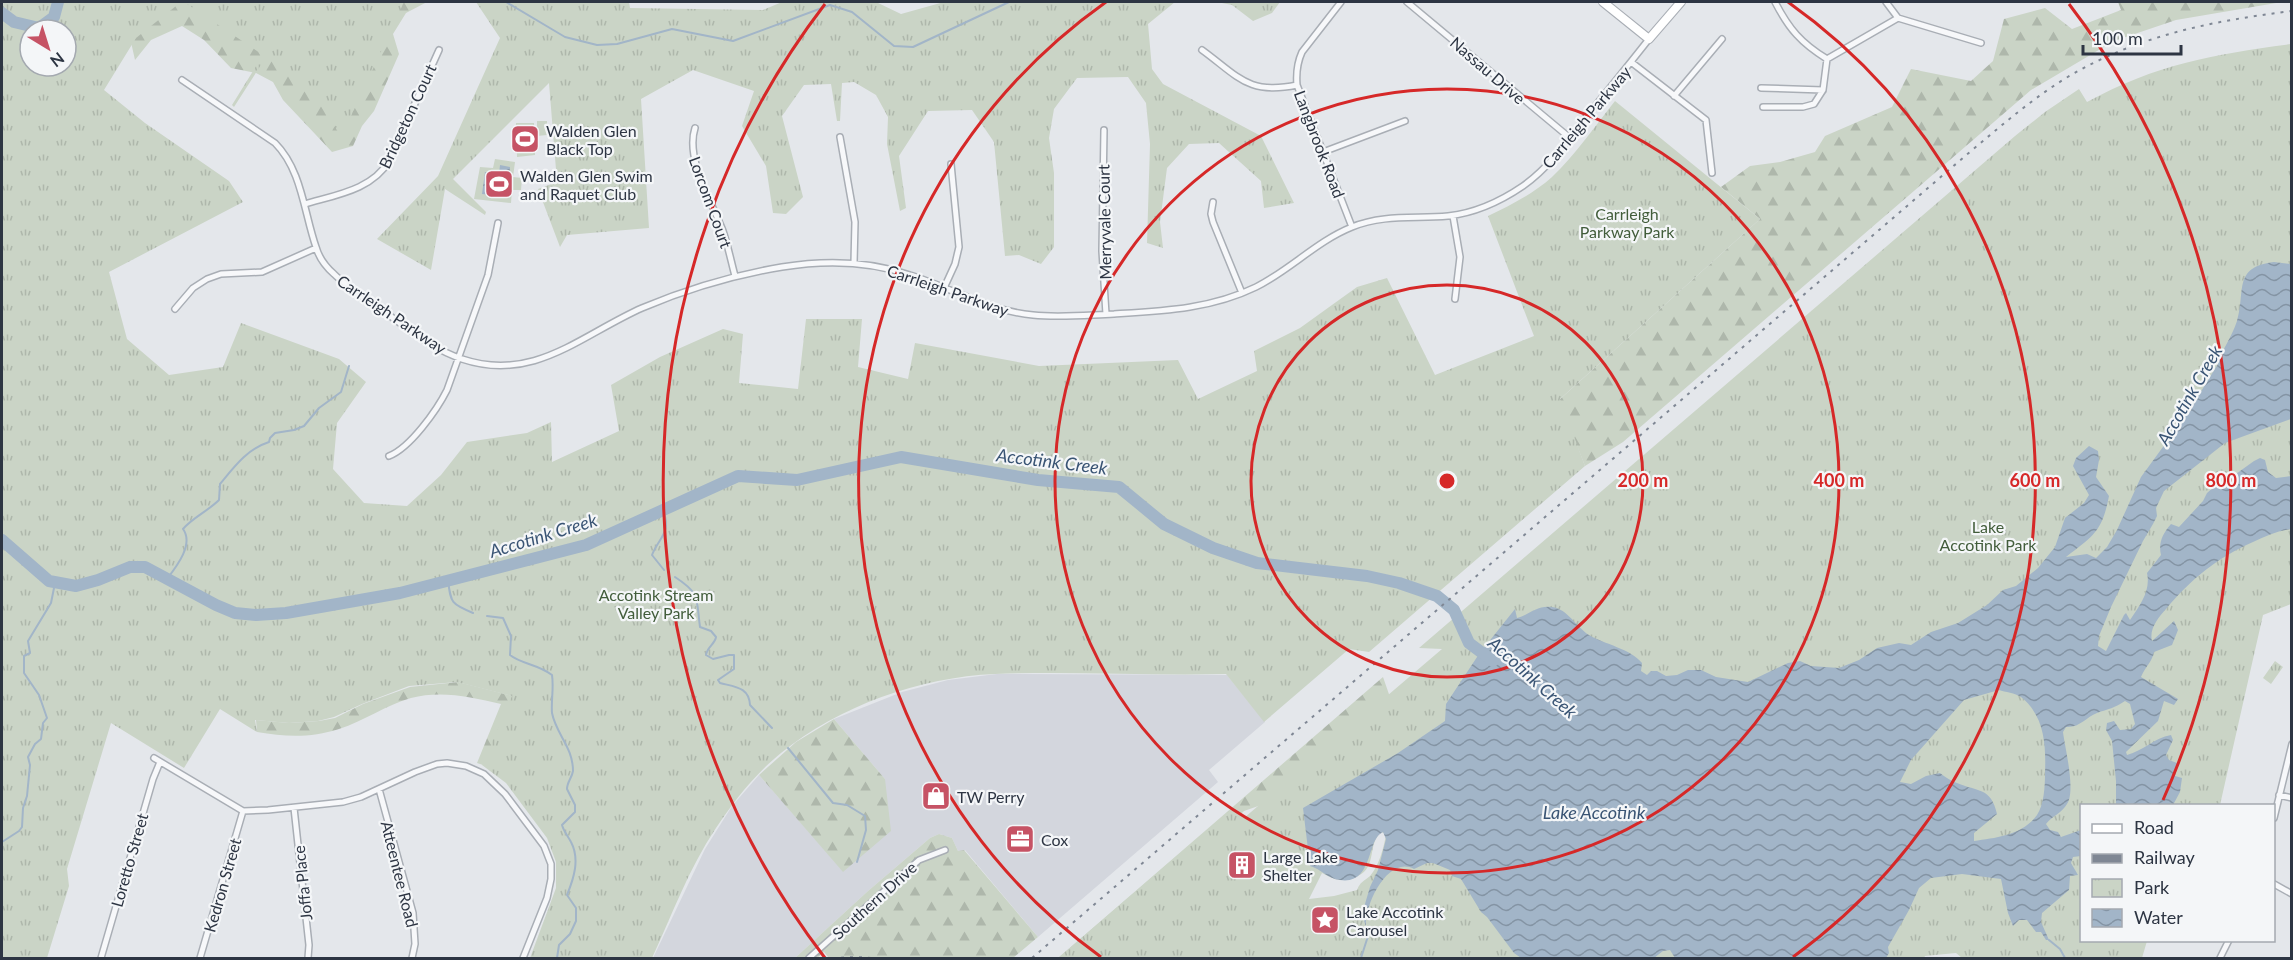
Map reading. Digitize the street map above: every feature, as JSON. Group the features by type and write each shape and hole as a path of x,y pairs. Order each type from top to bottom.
{"street":[{"name":"Langbrook Road","path":"1341,2 1302,52 1297,68 1297,85 1352,227"},
{"name":"Nassau Drive","path":"1407,2 1570,138"},
{"path":"1603,2 1649,39"},
{"name":"Carrleigh Parkway","path":"182,80 279,147 291,165 305,204 316,248 326,266 342,281 426,342 459,358 498,366 540,360 644,307 682,292 735,276 807,263 854,263 909,274 976,302 1017,313 1054,317 1185,308 1218,301 1242,293 1279,274 1318,246 1352,227 1388,218 1453,216 1488,205 1519,189 1545,168 1681,2"},
{"path":"1775,2 1785,22 1804,45 1827,59"},
{"path":"1886,2 1898,18 1981,43"},
{"path":"1827,59 1898,18"},
{"path":"1674,96 1722,39"},
{"name":"Bridgeton Court","path":"305,204 363,186 379,175 389,161 439,50"},
{"path":"1202,50 1256,87 1273,89 1297,85"},
{"path":"1763,107 1803,107 1814,104 1823,90 1827,59"},
{"path":"1631,62 1706,120 1712,173"},
{"path":"1761,88 1823,90"},
{"path":"1323,152 1405,120"},
{"name":"Lorcom Court","path":"695,129 692,151 722,230 735,276"},
{"name":"Merryvale Court","path":"1104,130 1102,252 1106,314"},
{"path":"840,137 855,222 854,263"},
{"path":"944,288 955,264 958,247 951,164"},
{"path":"1213,202 1211,214 1213,222 1242,293"},
{"path":"1453,216 1460,254 1455,299"},
{"path":"388,456 407,445 441,401 459,358 488,275 498,223"},
{"path":"175,309 193,288 207,279 221,274 262,272 316,248"},
{"path":"2275,813 2292,744"},
{"path":"154,758 243,811 343,802 421,770 447,764 476,770 499,786 544,846 552,870 547,898 523,958"},
{"name":"Loretto Street","path":"101,958 153,779 160,762"},
{"name":"Atteentee Road","path":"378,789 413,913 415,944 412,958"},
{"path":"2279,795 2292,798"},
{"name":"Joffa Place","path":"294,808 309,945 308,958"},
{"name":"Kedron Street","path":"200,958 243,811"},
{"name":"Southern Drive","path":"809,958 919,860 945,850"},
{"path":"2275,885 2292,894"},
{"path":"2220,958 2228,942"}],"shaded area":[{"path":"997,674 1227,675 1265,722 1209,770 1218,782 1038,937 965,850 958,851 952,838 939,834 930,838 868,891 795,958 653,958 705,849 732,806 759,775 843,871 885,779 834,719 902,692 948,680"}],"green space":[{"name":"Accotink Stream Valley Park","path":"2,2 181,2 136,38 104,90 145,123 229,181 243,202 109,272 127,339 169,375 223,367 241,323 339,359 366,382 337,423 333,469 364,503 407,506 441,475 467,442 527,433 551,422 552,462 619,431 611,385 660,357 723,329 743,334 739,383 798,389 806,319 862,319 858,367 908,379 915,343 1039,366 1178,360 1198,399 1257,371 1254,351 1300,328 1357,287 1387,278 1435,375 1534,336 1488,216 1529,194 1552,177 1615,101 1760,219 1560,399 1585,466 1369,652 1349,649 1264,722 1226,674 995,674 938,681 882,697 828,721 804,736 771,761 754,779 706,843 652,958 530,958 556,888 556,862 547,838 506,783 482,765 512,696 457,682 409,686 334,717 318,721 289,723 255,720 257,732 220,709 184,768 111,723 67,869 69,886 47,958 2,958"},
{"path":"122,2 427,2 406,13 393,34 399,54 374,111 362,126 353,146 332,152 283,100 273,82 256,73 231,68 204,40 182,26 151,40 135,60"},
{"path":"184,2 404,2 346,127 340,135 307,84 266,57 234,107 232,105 263,55"},
{"path":"476,2 629,2 630,8 763,10 782,2 876,2 901,14 944,2 1175,2 1148,24 1152,69 1163,84 1261,136 1294,203 1264,208 1261,181 1219,143 1189,144 1167,168 1160,222 1163,248 1147,243 1150,144 1146,103 1128,77 1077,78 1054,109 1049,138 1054,173 1054,247 1041,264 1019,255 1005,256 994,142 972,110 928,111 899,156 906,208 900,211 887,144 888,117 876,95 854,82 842,83 840,121 837,121 831,84 804,85 782,116 803,197 786,214 773,213 766,166 742,126 754,91 693,70 641,99 649,228 567,235 560,247 538,189 557,182 549,83 453,179 486,212 485,215 445,189 431,270 377,239 438,176 500,38"},
{"path":"1217,2 1280,2 1272,13 1253,21 1232,5"},
{"path":"2118,2 2282,2 2176,20 2114,41 2031,90 1623,442 1585,466 1559,400 1760,219 1721,187 1750,166 1780,162 1815,152 1825,136 1892,107 1911,69 1971,81 1993,61 2004,19 2045,8 2072,29 2121,10"},
{"name":"Lake Accotink Park","path":"2291,44 2291,604 2263,615 2220,804 2080,804 2080,942 2147,942 2142,958 1962,958 1956,953 1925,956 1924,958 1058,958 1234,807 1244,818 1442,649 1419,648 2045,112 2079,89 2087,102 2137,78 2186,62","holes":["1381,832 1386,834 1376,867 1357,890 1309,899 1322,873 1341,880 1361,874 1369,864 1374,844"]},
{"path":"537,121 547,121 547,135 537,136"},
{"name":"Walden Glen Black Top","path":"516,123 534,123 535,155 517,157"},
{"name":"Walden Glen Swim and Raquet Club","path":"495,159 515,162 513,177 522,178 521,190 512,190 511,203 474,199 480,167 493,168"},
{"path":"2275,661 2283,667 2271,684 2263,678"},
{"path":"1383,677 1391,700 1267,803 1244,811 1230,824 1300,958 1058,958"},
{"path":"458,682 513,696 483,765 477,763 501,704 467,697 434,695 411,698 348,726 318,734 288,736 257,732 256,720 289,723 335,718 363,704 410,687"},
{"path":"834,719 885,779 891,831 843,872 759,775 796,742"},
{"path":"939,834 952,838 958,851 964,850 1038,937 1013,958 829,958 824,952 817,958 795,958 868,891 930,838"}],"water":[{"path":"500,165 510,167 508,188 492,186 490,195 482,194 485,172 499,174"},
{"name":"Lake Accotink","path":"2274,262 2291,264 2291,419 2225,443 2164,491 2156,508 2157,516 2111,607 2099,636 2098,646 2106,651 2124,615 2126,613 2130,620 2141,603 2146,592 2147,573 2161,555 2162,538 2171,524 2179,527 2215,486 2222,484 2260,458 2265,460 2268,472 2276,478 2291,476 2291,529 2262,538 2216,562 2175,598 2153,628 2152,641 2174,621 2178,630 2172,645 2154,652 2141,677 2178,699 2174,705 2164,701 2158,721 2126,752 2127,755 2133,753 2171,735 2173,740 2166,755 2169,760 2177,763 2175,776 2182,778 2180,792 2174,804 2116,804 2112,741 2106,730 2107,723 2114,721 2120,730 2131,729 2135,724 2130,704 2125,701 2075,726 2066,727 2063,732 2070,780 2069,798 2065,807 2046,824 2050,830 2058,832 2061,837 2080,830 2080,856 2073,857 2071,863 2078,875 2070,876 2069,890 2042,913 2041,922 2049,940 2046,940 2041,932 2036,932 2027,920 2019,920 2013,926 2001,879 1962,874 1931,878 1919,888 1888,947 1889,953 1886,958 1675,958 1670,950 1663,951 1654,958 1521,958 1514,953 1481,912 1461,879 1452,876 1450,870 1433,863 1427,863 1414,869 1404,867 1395,869 1387,875 1373,895 1366,918 1366,927 1362,914 1378,870 1386,839 1383,832 1374,843 1364,869 1359,876 1351,880 1336,879 1310,866 1303,808 1398,753 1445,721 1446,704 1479,654 1515,609 1517,618 1542,607 1558,608 1589,635 1637,658 1642,663 1641,671 1647,675 1651,671 1657,671 1666,676 1677,675 1688,670 1701,670 1716,677 1748,682 1788,663 1800,661 1811,666 1839,668 1859,660 1877,648 1899,643 1911,645 1931,632 1958,623 1987,605 2003,590 2016,586 2038,568 2055,547 2065,518 2084,503 2089,495 2073,466 2076,458 2089,446 2098,451 2096,477 2109,496 2100,525 2084,543 2066,557 2087,554 2096,558 2107,547 2117,530 2141,477 2187,414 2218,364 2237,321 2243,282 2252,269","holes":["1999,690 2021,697 2029,705 2039,722 2045,753 2044,795 2037,815 2024,827 2008,834 1974,841 1974,833 1997,814 1987,795 1940,773 1926,776 1911,784 1900,782 1911,760 1964,700"]}],"waterway":[{"name":"Accotink Creek","path":"2,13 14,22 39,28 54,17 58,2"},
{"path":"506,2 565,37 597,45 617,44 672,29 733,41 830,5 852,12 894,46 913,47 1009,2"},
{"path":"167,579 183,555 187,541 183,529 219,500 220,484 230,471 254,449 269,442 275,433 304,426 319,408 341,392 349,366"},
{"name":"Accotink Creek","path":"2,540 49,581 76,586 130,567 145,567 235,613 256,615 286,613 400,593 586,545 738,476 797,480 901,457 1038,480 1119,487 1164,524 1213,548 1257,563 1367,576 1399,583 1437,596 1454,610 1469,643 1493,661"},
{"path":"663,510 665,530 652,555 664,570"},
{"path":"675,577 689,588 696,598 700,627 711,631 716,637 706,655 713,659 734,655 734,669 718,680 720,683 744,691 750,705 772,728"},
{"path":"448,581 453,602 473,613"},
{"path":"2,842 22,827 30,765 28,757 35,744 41,739 43,723 47,718 39,695 24,673 24,656 30,653 28,641 51,603 55,583"},
{"path":"487,616 503,618 511,636 510,655 552,675 552,713 572,762 573,771 567,789 575,805 575,812 562,825 574,848 576,862 567,895 576,908 576,921 570,934 559,945 557,958"},
{"path":"788,748 833,803 847,805 865,816 866,830 857,862"},
{"path":"1361,958 1368,936 1366,927"},
{"path":"2049,940 2060,949 2065,958"}],"railway":[{"path":"1032,958 2029,103 2092,63 2147,41 2203,26 2292,11"},
{"path":"832,958 873,958"}],"place":[{"name":"Walden Glen Black Top","path":"525,139"},
{"name":"Walden Glen Swim and Raquet Club","path":"499,184"},
{"name":"TW Perry","path":"936,796"},
{"name":"Cox","path":"1020,839"},
{"name":"Large Lake Shelter","path":"1242,865"},
{"name":"Lake Accotink Carousel","path":"1325,920"}],"park label":[{"name":"Carrleigh Parkway Park","path":"1627,222"}]}
